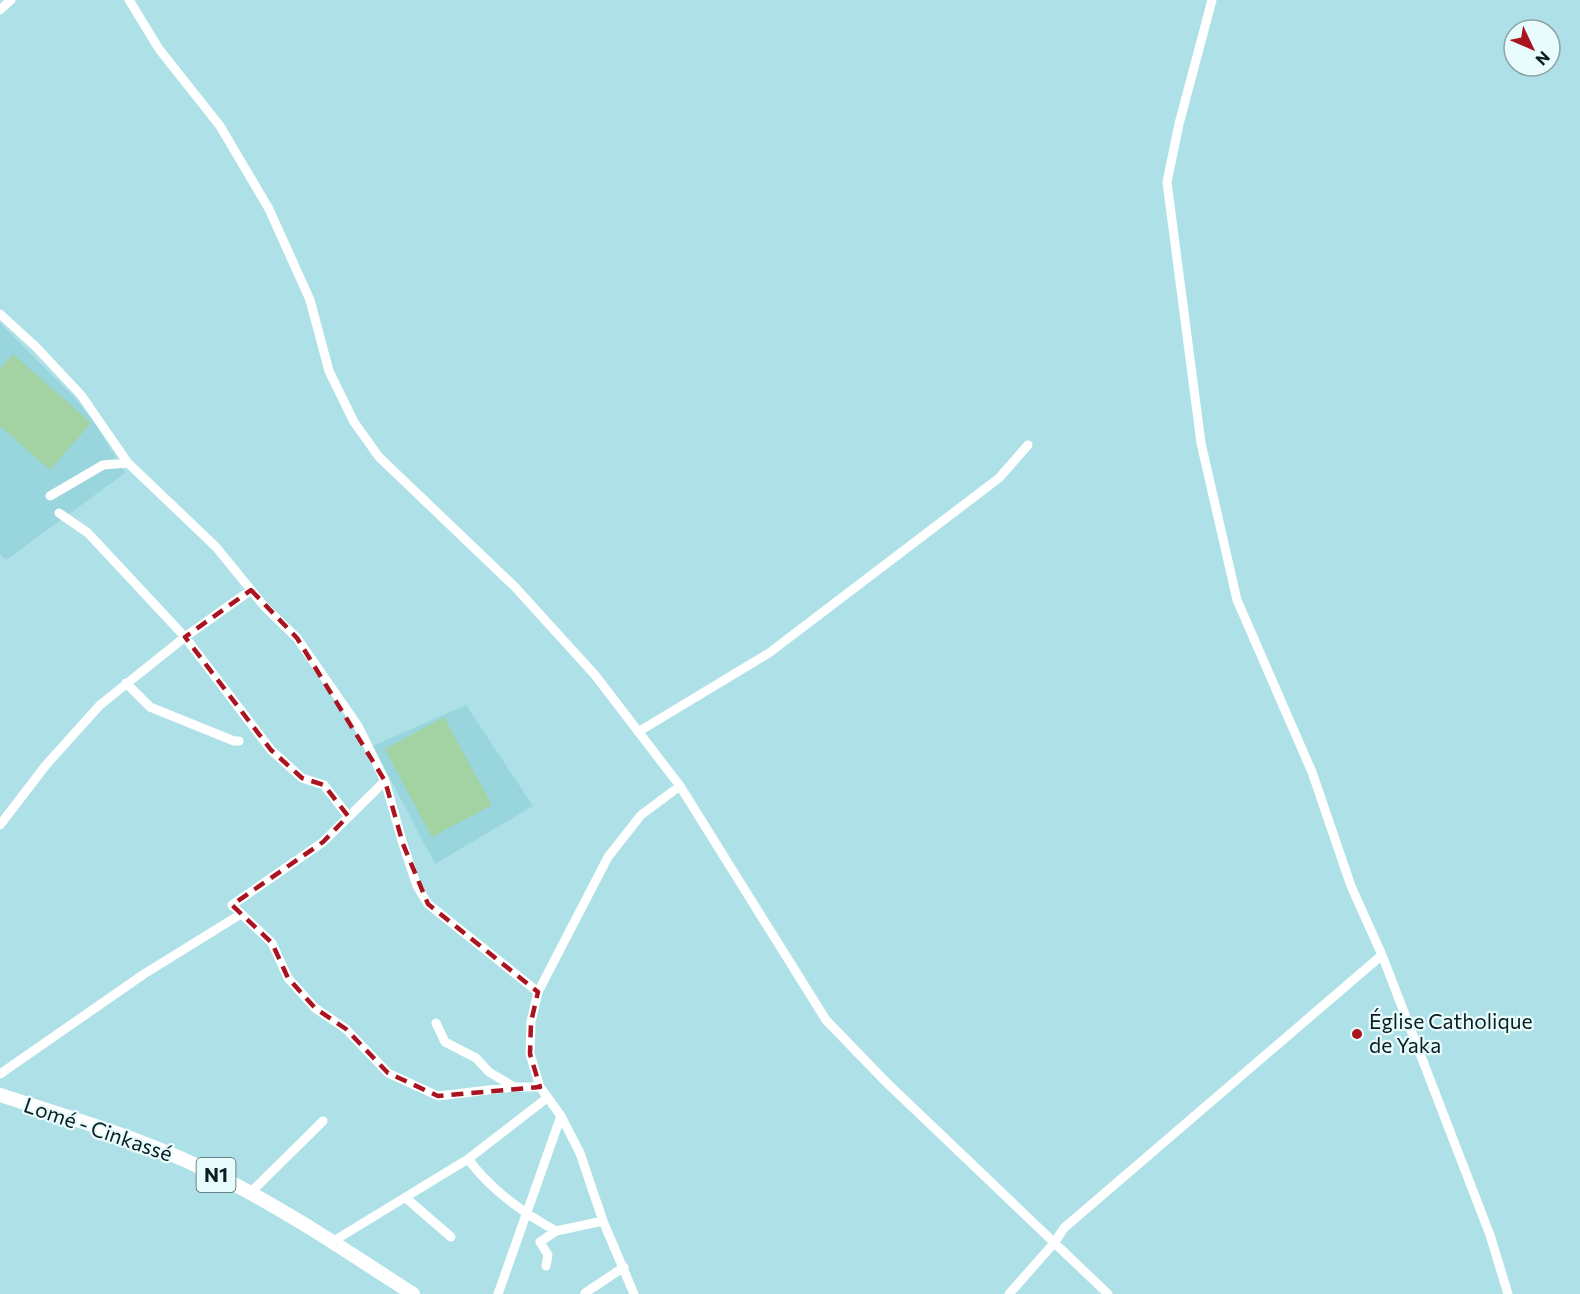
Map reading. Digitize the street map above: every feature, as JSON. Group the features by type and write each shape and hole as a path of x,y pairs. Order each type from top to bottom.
{"highway":[{"name":"Lomé - Cinkassé","path":"0,1095 153,1147 250,1194 332,1242 413,1294"}],"street":[{"path":"0,10 11,0"},
{"path":"129,0 159,49 220,126 269,209 310,300 329,371 354,422 379,457 515,587 595,675 680,786 826,1020 886,1082 1108,1294"},
{"path":"1212,0 1179,124 1167,182 1201,443 1237,600 1311,772 1351,886 1382,955 1490,1235 1508,1294"},
{"path":"0,314 36,347 81,395 128,463 216,547 251,590 297,638 328,680 358,726 386,780 417,886 428,904 538,992"},
{"path":"638,732 769,653 999,478 1028,445"},
{"path":"50,496 104,465 128,463"},
{"path":"59,513 88,533 185,637 271,750 302,778 324,785 348,816"},
{"path":"0,825 72,735 100,705 185,637 251,590"},
{"path":"126,683 150,707 239,741"},
{"path":"386,780 323,842 232,906 272,943 288,978 315,1008 346,1029 388,1073 438,1096 514,1087 540,1087"},
{"path":"634,1294 603,1221 580,1154 561,1116 540,1087 530,1054 531,1022 538,992 608,857 641,815 680,786"},
{"path":"0,1074 144,974 241,914"},
{"path":"1009,1294 1055,1242 1064,1228 1382,955"},
{"path":"436,1023 445,1042 476,1058 489,1072 514,1087"},
{"path":"332,1242 468,1160 547,1098"},
{"path":"498,1294 561,1116"},
{"path":"250,1194 323,1121"},
{"path":"468,1160 480,1175 526,1214 556,1231"},
{"path":"406,1198 451,1237"},
{"path":"546,1266 548,1255 540,1242 556,1231 603,1221"},
{"path":"585,1293 624,1267"}],"highlighted area":[{"path":"251,590 297,638 385,781 403,844 428,904 538,992 531,1022 530,1054 540,1087 438,1096 388,1073 346,1029 315,1008 288,978 272,943 232,905 323,842 348,816 324,785 302,778 271,750 185,637"}],"shaded area":[{"path":"0,323 74,397 95,423 125,473 6,560 0,554"},
{"path":"466,705 533,806 435,864 373,746"}],"green space":[{"path":"13,354 91,423 50,470 0,426 0,369"},
{"path":"444,717 492,805 432,837 385,749"}],"place":[{"name":"Église Catholique de Yaka","path":"1357,1034"}]}
